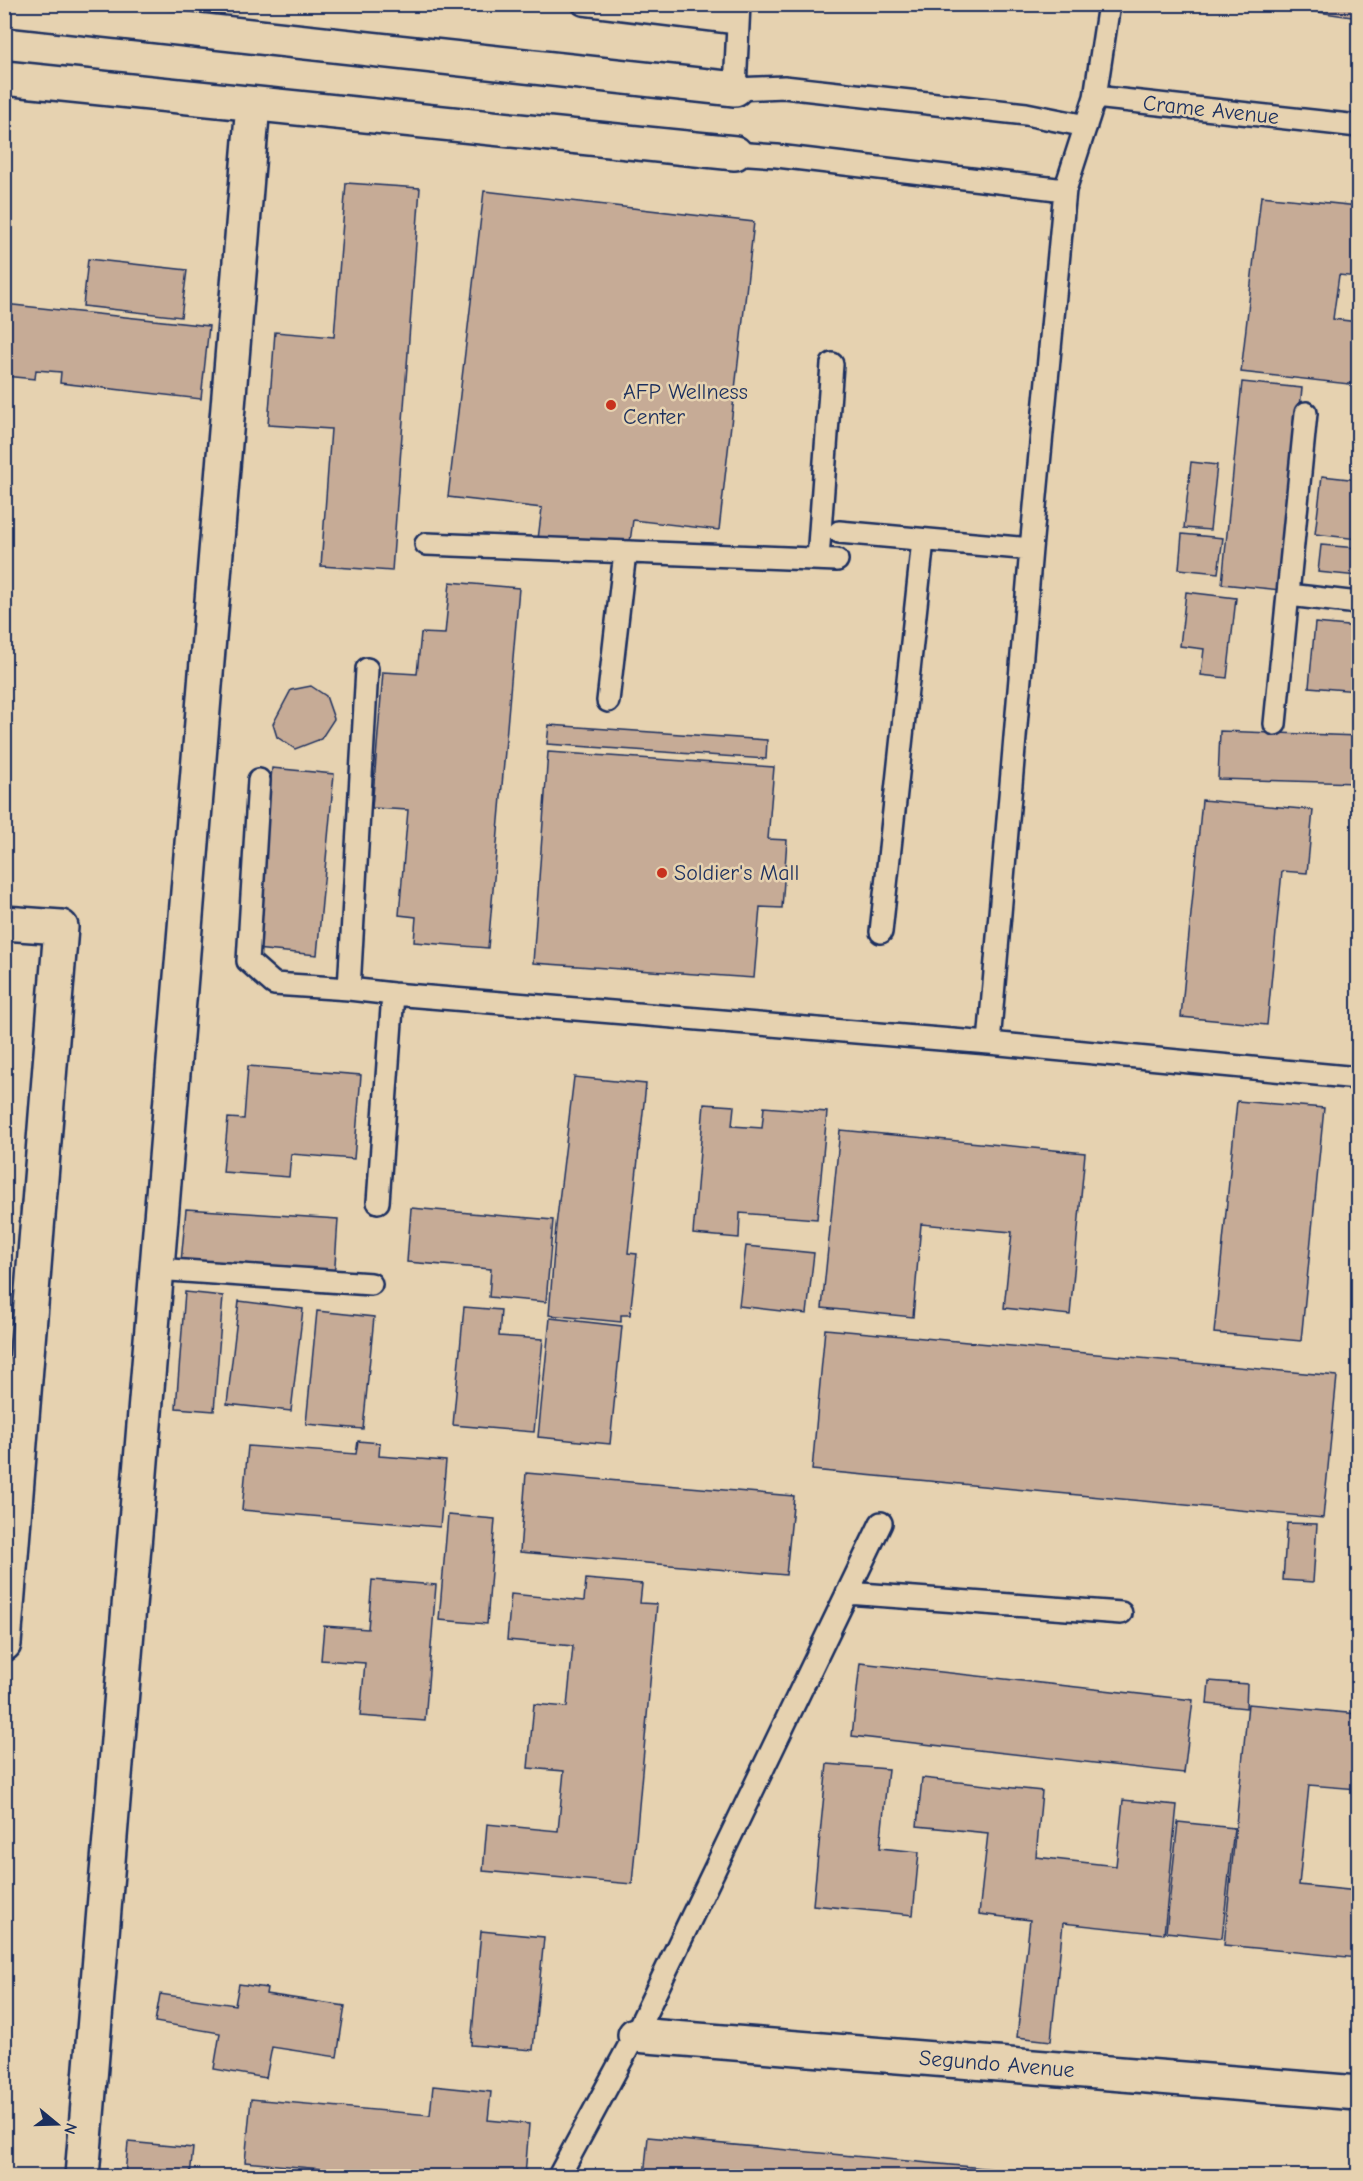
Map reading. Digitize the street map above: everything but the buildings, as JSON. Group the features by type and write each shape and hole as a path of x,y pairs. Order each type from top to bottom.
{"street":[{"path":"4,9 735,89"},
{"path":"4,78 735,153"},
{"path":"82,2176 253,104"},
{"path":"4,923 61,927 4,1644"},
{"name":"Segundo Avenue","path":"635,2035 1359,2093"}],"lane":[{"path":"583,4 738,14 735,89 796,89 1026,114 1086,126"},
{"path":"989,1043 1031,549 1065,190 1095,97 1109,4"},
{"name":"Crame Avenue","path":"1095,97 1359,126"},
{"path":"735,153 789,157 1065,190"},
{"path":"426,544 827,559 832,364"},
{"path":"1275,724 1306,412"},
{"path":"839,532 1031,549"},
{"path":"881,932 923,540"},
{"path":"608,701 625,552"},
{"path":"1288,595 1359,603"},
{"path":"349,988 367,669"},
{"path":"259,780 248,961 274,984 349,988 393,994 989,1043 1359,1078"},
{"path":"378,1202 393,994"},
{"path":"156,1269 371,1284"},
{"path":"560,2176 635,2035 881,1523"},
{"path":"847,1593 1121,1613"}],"place":[{"name":"AFP Wellness Center","path":"611,405"},
{"name":"Soldier's Mall","path":"662,873"}]}
